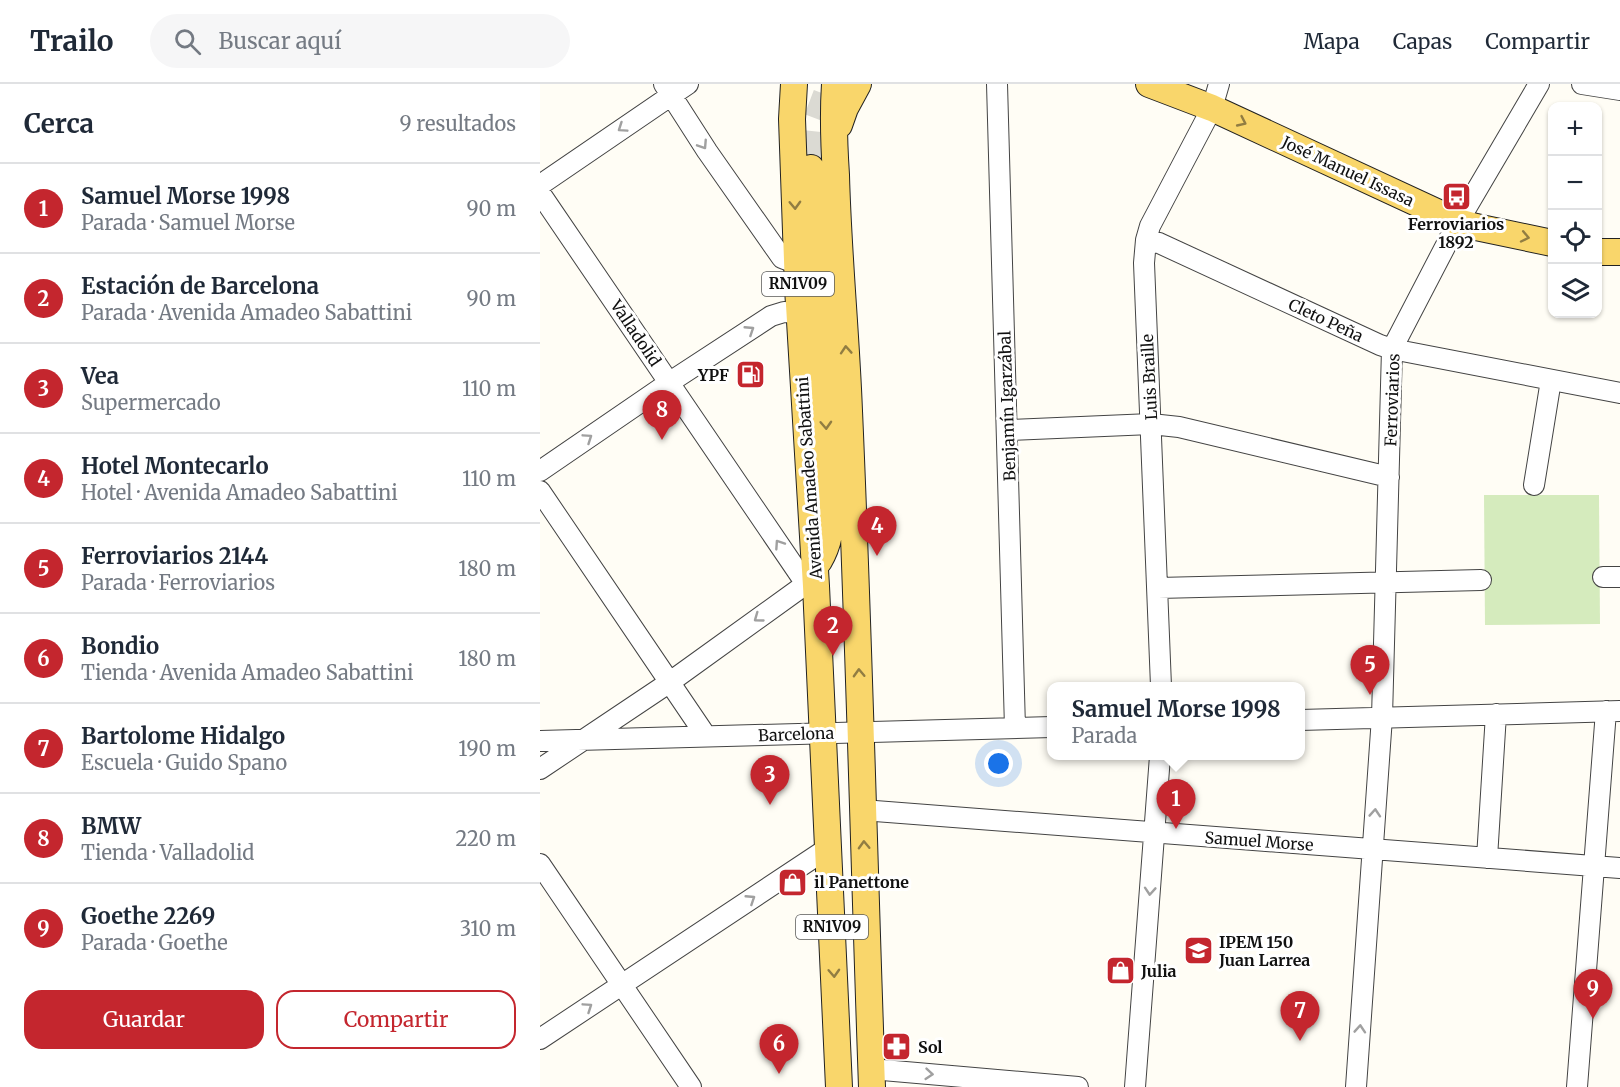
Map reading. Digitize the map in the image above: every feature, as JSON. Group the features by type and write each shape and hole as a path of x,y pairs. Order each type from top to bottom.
{"main road":[{"name":"Avenida Amadeo Sabattini","path":"794,84 792,119 799,313 839,1087"},
{"name":"RN1V09","path":"835,84 834,136 849,408 862,732 862,810 871,1078"},
{"path":"834,136 858,84"},
{"name":"José Manuel Issasa","path":"1149,84 1212,108 1458,222 1548,242"},
{"path":"810,157 831,509 826,550 812,580"},
{"path":"1602,252 1620,252"}],"street":[{"path":"540,184 667,90 688,84"},
{"name":"Benjamín Igarzábal","path":"997,84 1015,728"},
{"name":"Luis Braille","path":"1161,682 1144,262 1146,240 1150,226 1212,108 1219,84"},
{"name":"Ferroviarios","path":"1356,1087 1382,717 1392,349 1458,222 1539,84"},
{"path":"1582,84 1620,90"},
{"path":"667,90 782,258 797,259"},
{"name":"Valladolid","path":"540,193 670,382 812,580"},
{"name":"Cleto Peña","path":"1146,240 1159,243 1392,349 1620,393"},
{"path":"540,471 771,316 784,312 799,313"},
{"path":"1534,485 1551,380"},
{"path":"1008,430 1152,424 1179,428 1389,477"},
{"path":"540,491 706,736"},
{"path":"540,769 669,682 812,580"},
{"path":"1158,588 1481,580"},
{"path":"1305,720 1613,711 1594,865 1577,1087"},
{"path":"1487,858 1496,714"},
{"name":"Barcelona","path":"540,741 1047,727"},
{"path":"1135,1087 1160,760"},
{"name":"Samuel Morse","path":"862,810 1620,868"},
{"path":"540,1040 828,848"},
{"path":"540,864 691,1087"},
{"path":"871,1078 1078,1087"}],"green space":[{"path":"1484,495 1599,495 1600,624 1485,625"}],"tunnel":[{"path":"810,157 813,129 830,84"}],"place":[{"name":"Ferroviarios 1892","path":"1456,196"},
{"name":"YPF","path":"750,375"},
{"name":"BMW","path":"662,440"},
{"name":"Hotel Montecarlo","path":"877,556"},
{"name":"Estación de Barcelona","path":"833,656"},
{"name":"Ferroviarios 2144","path":"1370,695"},
{"name":"Vea","path":"770,805"},
{"name":"Samuel Morse 1998","path":"1176,829"},
{"name":"il Panettone","path":"793,882"},
{"name":"IPEM 150 Juan Larrea","path":"1198,951"},
{"name":"Julia","path":"1120,971"},
{"name":"Goethe 2269","path":"1593,1019"},
{"name":"Bartolome Hidalgo","path":"1300,1041"},
{"name":"Sol","path":"897,1047"},
{"name":"Bondio","path":"779,1074"}]}
